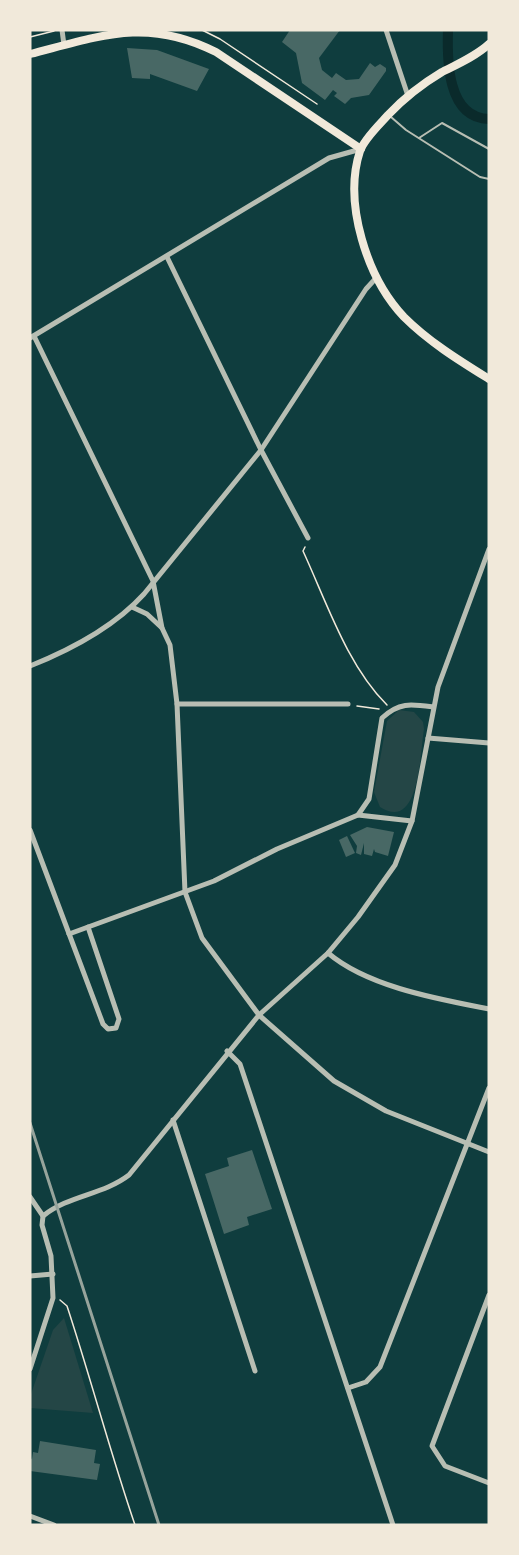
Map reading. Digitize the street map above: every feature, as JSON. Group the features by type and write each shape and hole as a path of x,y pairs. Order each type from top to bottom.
{"main road":[{"path":"30,54 113,33 142,31 191,39 216,52 331,132 361,149"},
{"path":"489,44 408,96 388,115 361,149 354,186 355,210 360,233 378,277 403,316 489,380"}],"street":[{"path":"60,30 64,45"},
{"path":"386,30 408,96"},
{"path":"361,149 329,158 32,337 153,581 162,628 170,645 177,704 185,891 202,938 259,1015 334,1081 386,1111 489,1152"},
{"path":"166,257 261,450 308,538"},
{"path":"30,666 91,635 132,607 261,450 366,289 378,277"},
{"path":"43,1216 65,1201 117,1184 139,1163 227,1051 259,1015 328,953 358,917 395,865 412,821 433,707 444,667 489,549"},
{"path":"132,607 147,614 162,628"},
{"path":"358,815 369,799 382,718 404,703 433,707"},
{"path":"177,704 348,704"},
{"path":"428,738 489,743"},
{"path":"69,934 237,871 277,849 358,815 412,821"},
{"path":"30,830 103,1024 108,1029 116,1028 119,1019 88,927"},
{"path":"328,953 340,963 367,976 443,1000 489,1009"},
{"path":"227,1051 240,1064 393,1525"},
{"path":"348,1388 366,1382 380,1367 489,1088"},
{"path":"173,1120 255,1371"},
{"path":"30,1197 43,1216 53,1274 53,1298 30,1369"},
{"path":"30,1276 53,1274"},
{"path":"489,1295 432,1446 445,1466 489,1483"},
{"path":"30,1516 54,1525"}],"lane":[{"path":"388,115 480,177 489,179"},
{"path":"419,138 442,123 489,149"}],"path":[{"path":"30,37 60,30"},
{"path":"202,30 220,39 317,104"},
{"path":"308,538 303,551 354,660 369,687 392,710"},
{"path":"348,704 392,710"},
{"path":"53,1298 67,1306 99,1404 103,1431 135,1525"}],"shaded area":[{"path":"399,710 414,712 423,722 424,729 416,786 403,809 393,812 380,807 374,792 387,721"},
{"path":"64,1318 93,1413 30,1408 30,1397 53,1330"}],"building":[{"path":"290,30 340,30 319,58 322,70 332,78 336,73 346,80 359,79 370,63 375,67 380,64 386,68 386,71 369,95 351,98 345,104 334,96 337,93 333,90 325,100 302,83 296,53 282,42"},
{"path":"127,48 157,50 209,69 197,91 150,74 150,79 132,78"},
{"path":"367,827 394,832 388,856 375,852 374,849 372,856 364,854 364,843 361,855 356,853 357,846 350,835"},
{"path":"347,836 355,853 346,857 339,840"},
{"path":"252,1150 272,1209 247,1217 249,1225 224,1234 205,1174 229,1166 227,1158"},
{"path":"40,1441 96,1450 94,1463 100,1464 97,1480 30,1471 30,1458 32,1459 33,1452 38,1453"}],"waterway":[{"path":"448,30 449,71 457,98 465,109 475,116 489,119"}],"railway":[{"path":"30,1123 159,1525"}]}
